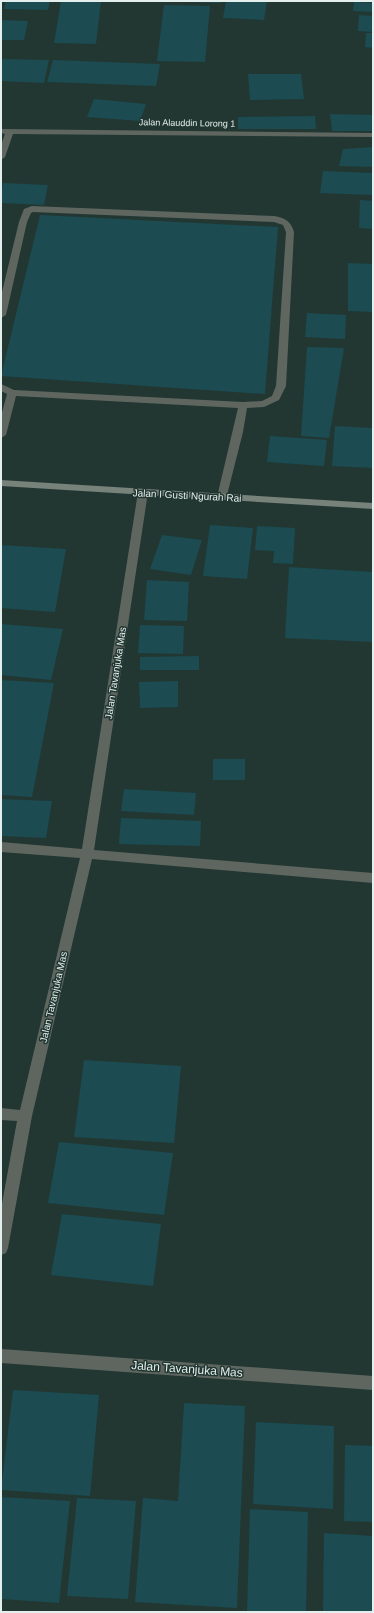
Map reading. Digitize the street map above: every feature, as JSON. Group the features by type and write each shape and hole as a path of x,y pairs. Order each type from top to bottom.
{"main road":[{"name":"Jalan I Gusti Ngurah Rai","path":"1,483 373,506"}],"street":[{"name":"Jalan Alauddin Lorong 1","path":"5,131 373,135"},
{"path":"1,158 5,131"},
{"path":"1,315 23,222 28,211 32,209 85,210 283,220 287,223 290,232 281,386 276,398 264,404 243,405 12,393 1,387"},
{"path":"1,435 12,393"},
{"path":"222,497 243,405"},
{"name":"Jalan Tavanjuka Mas","path":"1,1248 25,1116 87,854 143,492"},
{"path":"1,847 373,878"},
{"path":"1,1114 25,1116"},
{"name":"Jalan Tavanjuka Mas","path":"1,1356 373,1383"}],"building":[{"path":"6,1 50,1 48,10 4,9"},
{"path":"61,1 101,1 96,44 54,43"},
{"path":"221,1 221,3 191,2"},
{"path":"226,1 267,1 264,20 223,18"},
{"path":"354,2 373,3 373,12 353,11"},
{"path":"164,5 210,6 205,62 157,61"},
{"path":"359,15 373,16 373,32 358,31"},
{"path":"1,20 28,21 24,40 1,40"},
{"path":"366,33 373,33 373,48 365,47"},
{"path":"1,59 49,60 44,83 1,81"},
{"path":"53,60 160,64 156,86 47,82"},
{"path":"248,74 301,74 304,99 250,100"},
{"path":"94,99 146,104 140,121 87,117"},
{"path":"330,114 373,115 373,131 332,131"},
{"path":"315,116 316,129 238,129 238,117"},
{"path":"373,147 373,167 339,166 343,149"},
{"path":"323,171 373,173 373,195 320,193"},
{"path":"3,183 48,185 44,205 1,203"},
{"path":"360,200 373,201 373,229 359,228"},
{"path":"40,215 278,227 265,394 1,376"},
{"path":"348,263 373,264 373,312 348,311"},
{"path":"307,313 346,315 345,339 305,337"},
{"path":"307,347 344,348 329,438 301,436"},
{"path":"335,426 373,428 373,468 332,466"},
{"path":"270,436 327,440 324,466 267,462"},
{"path":"210,525 253,528 247,579 203,576"},
{"path":"257,526 295,528 293,564 273,563 274,551 255,550"},
{"path":"162,535 202,540 191,575 150,569"},
{"path":"1,545 66,549 55,612 1,608"},
{"path":"289,567 373,572 373,642 285,638"},
{"path":"147,580 189,582 187,621 144,620"},
{"path":"1,624 63,629 51,680 1,675"},
{"path":"140,625 184,626 183,654 138,653"},
{"path":"199,656 199,670 140,670 140,657"},
{"path":"1,680 54,683 32,797 1,795"},
{"path":"178,681 178,707 140,708 139,682"},
{"path":"213,759 245,759 245,780 213,780"},
{"path":"124,789 196,793 194,815 121,811"},
{"path":"1,799 52,801 46,838 1,836"},
{"path":"121,818 201,821 200,846 119,844"},
{"path":"84,1060 181,1066 174,1143 74,1137"},
{"path":"59,1142 173,1153 164,1215 48,1203"},
{"path":"62,1214 161,1224 153,1286 51,1275"},
{"path":"13,1390 99,1395 90,1496 1,1490"},
{"path":"184,1403 245,1406 237,1608 135,1602 143,1498 178,1501"},
{"path":"256,1422 334,1426 333,1509 253,1504"},
{"path":"345,1445 373,1446 373,1522 344,1521"},
{"path":"1,1497 70,1501 59,1603 1,1599"},
{"path":"77,1498 136,1501 128,1599 67,1596"},
{"path":"250,1509 308,1512 306,1612 247,1612"},
{"path":"324,1533 373,1536 373,1612 323,1612"}]}
